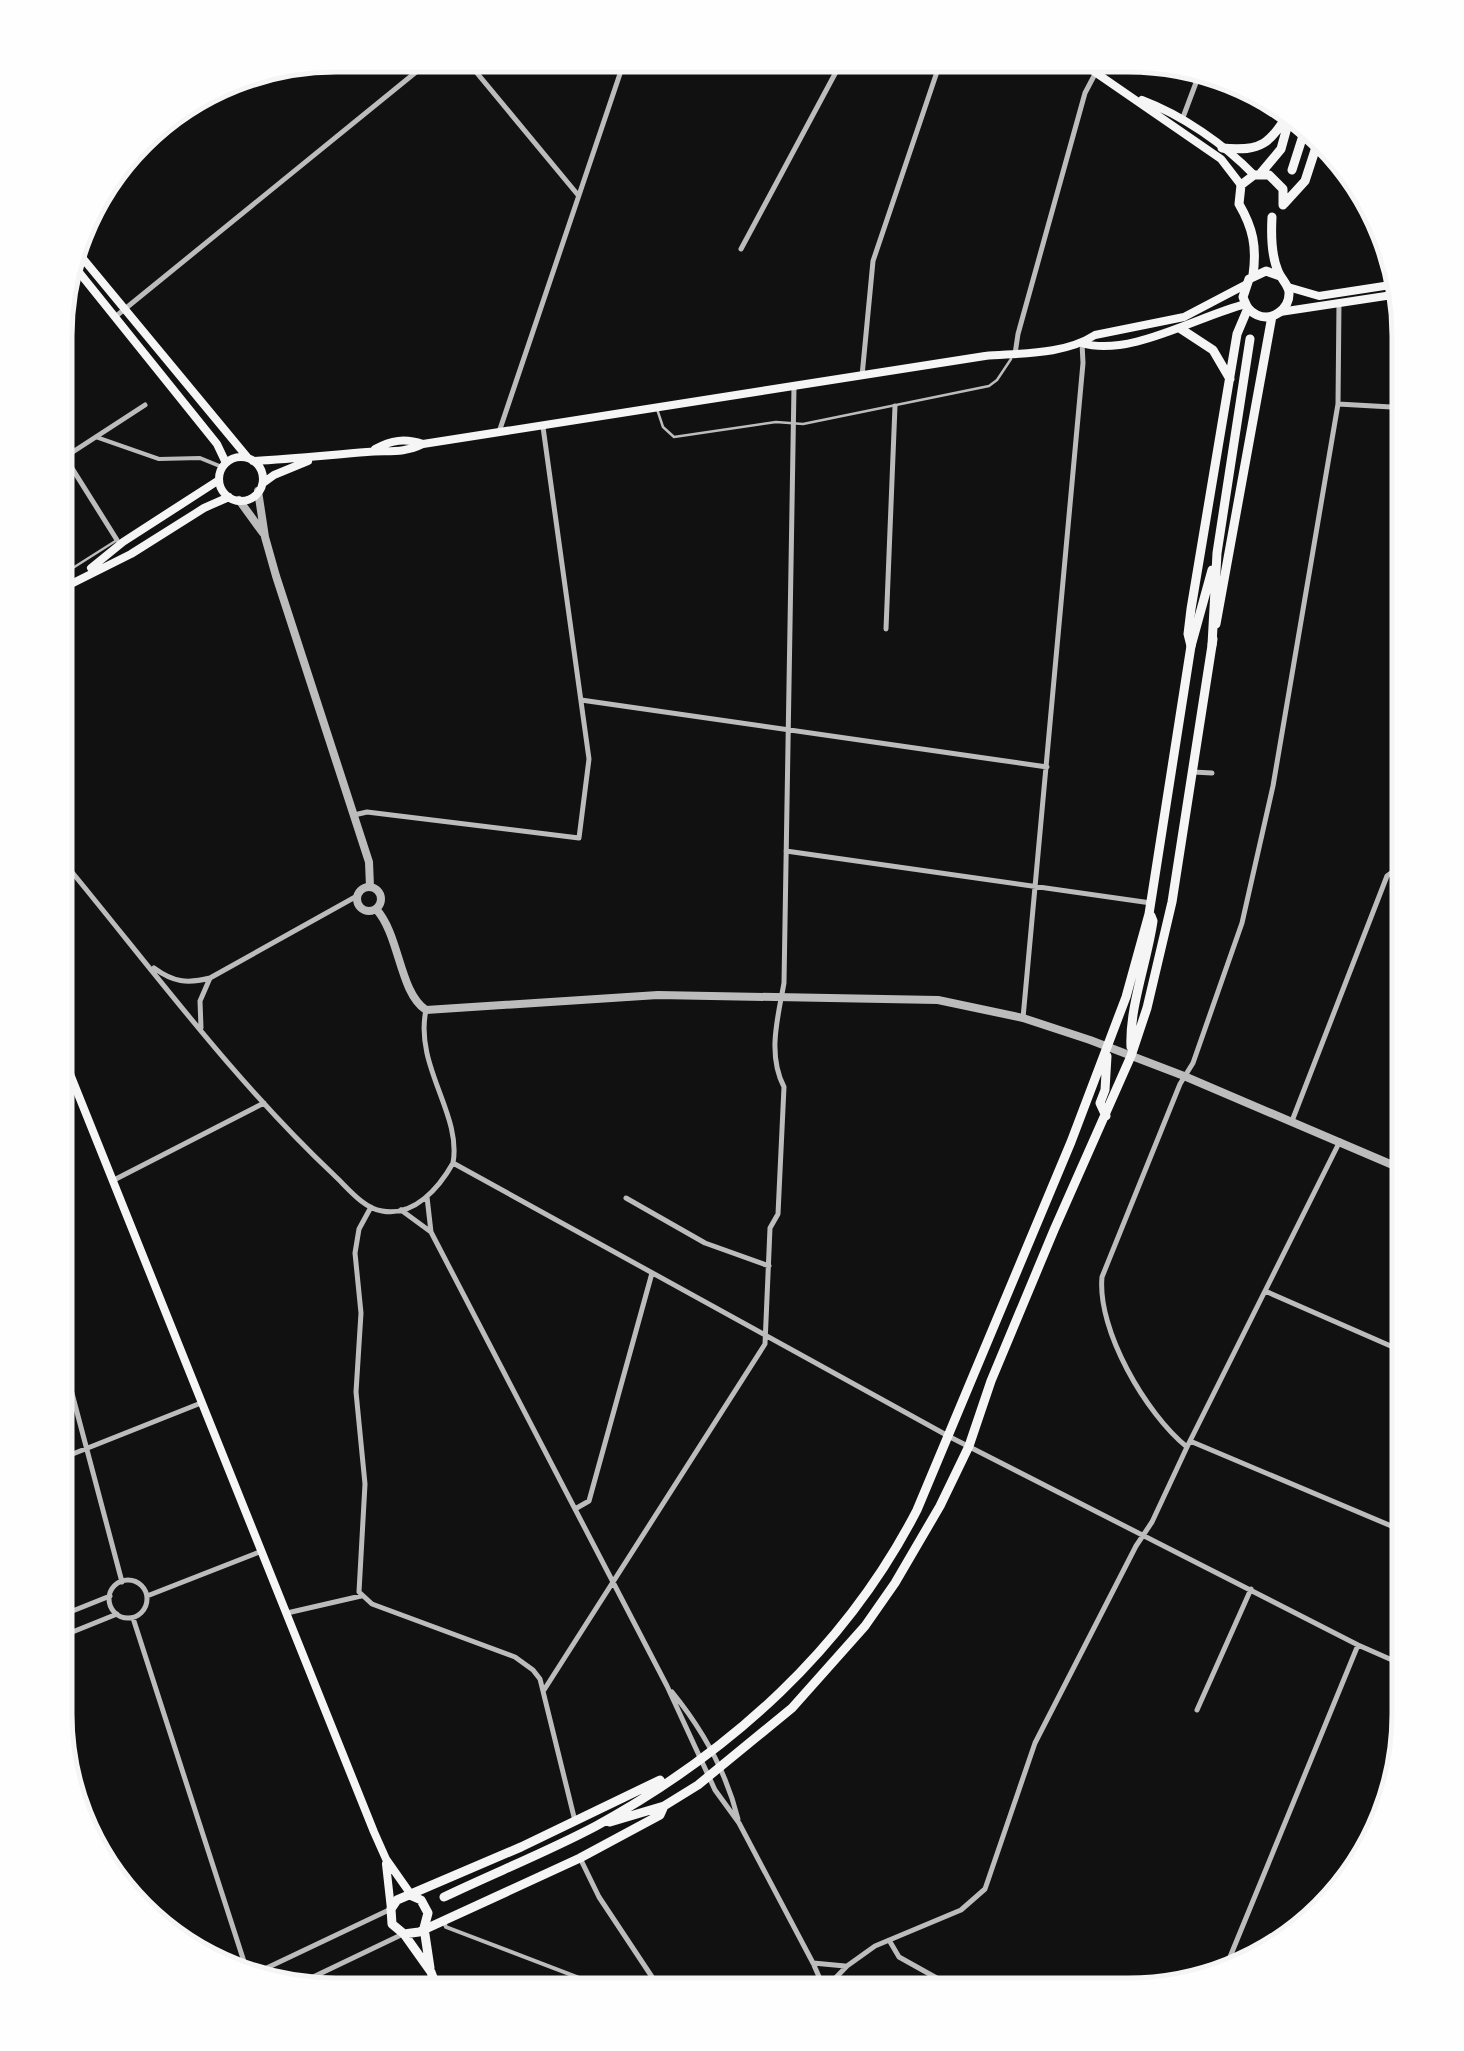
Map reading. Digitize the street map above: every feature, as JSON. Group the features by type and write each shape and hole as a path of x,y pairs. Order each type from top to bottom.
{"main road":[{"path":"1096,72 1138,98 1165,108 1258,174 1273,176 1282,185 1282,206"},
{"path":"1138,98 1160,119 1222,159 1241,186 1240,204 1248,216 1255,248 1253,276"},
{"path":"1222,148 1260,147 1282,123"},
{"path":"1241,186 1281,149 1287,127"},
{"path":"1292,170 1302,138"},
{"path":"1248,216 1272,217 1305,181 1315,151"},
{"path":"1272,217 1273,253 1288,287 1307,295 1386,285"},
{"path":"83,260 262,474 260,488"},
{"path":"224,465 238,457 313,459 372,451 386,443 409,440 422,444 543,427 1082,343 1095,336 1184,316 1245,285 1253,276 1266,272 1280,276"},
{"path":"80,273 169,390 217,444 224,465 219,480 120,541 81,577"},
{"path":"1191,646 1191,608 1239,327 1247,306 1245,285"},
{"path":"593,1827 664,1806 709,1778 800,1699 866,1626 895,1583 969,1446 1028,1292 1131,1056 1159,967 1212,645 1276,314 1288,301 1288,287"},
{"path":"1247,306 1258,316 1388,296"},
{"path":"1082,343 1096,348 1181,329 1247,306"},
{"path":"1181,329 1213,350 1230,379"},
{"path":"1212,645 1217,553 1250,339"},
{"path":"72,583 131,554 204,508 249,498 283,470 313,459"},
{"path":"219,480 234,499"},
{"path":"444,1897 593,1827 640,1800 711,1750 785,1690 859,1605 908,1527 950,1436 1126,997 1150,908 1191,646 1217,553"},
{"path":"1131,1056 1131,1017 1147,961 1153,921 1150,908"},
{"path":"1106,1116 1100,1103 1106,1090 1107,1047"},
{"path":"72,1080 386,1860 412,1896 427,1908 429,1917 424,1928 430,1972"},
{"path":"391,1909 397,1900 687,1767"},
{"path":"404,1934 414,1934 580,1858 660,1815 664,1806"},
{"path":"386,1860 392,1924 404,1934 432,1978"}],"street":[{"path":"741,249 835,72"},
{"path":"862,376 872,260 937,72"},
{"path":"1015,354 1085,93 1096,72"},
{"path":"115,317 415,73"},
{"path":"476,73 578,196"},
{"path":"499,433 620,73"},
{"path":"1182,120 1197,81"},
{"path":"1331,294 1341,304 1338,404 1273,786 1244,911 1199,1044 1106,1262 1101,1300 1114,1341 1161,1420 1188,1444 1391,1526"},
{"path":"1023,1018 1082,343"},
{"path":"544,1690 767,1336 770,1228 778,1214 784,1087 775,1070 776,1010 782,996 794,387"},
{"path":"1338,404 1392,407"},
{"path":"72,452 145,405"},
{"path":"886,629 895,406"},
{"path":"354,815 364,812 579,838 589,764 543,427"},
{"path":"96,437 159,459 200,458 224,465"},
{"path":"72,468 120,541"},
{"path":"260,488 265,537 369,862 370,887"},
{"path":"234,499 265,537"},
{"path":"581,700 1047,767"},
{"path":"1194,772 1212,773"},
{"path":"786,851 1035,885 1150,908"},
{"path":"72,873 147,963 166,992 301,1144 371,1207 383,1212 400,1210 427,1198 454,1164 451,1132 422,1038 426,1010"},
{"path":"1292,1121 1387,876 1392,873"},
{"path":"147,963 182,982 210,978 358,896 362,889 378,890 381,897 376,909"},
{"path":"358,896 362,908 376,909"},
{"path":"376,909 386,922 415,1000 426,1010 658,995 938,1000 1023,1018 1107,1047 1391,1165"},
{"path":"201,1028 200,1001 210,978"},
{"path":"1190,1041 1199,1044"},
{"path":"112,1181 264,1103"},
{"path":"837,1978 847,1966 889,1940 968,1906 985,1889 1035,1743 1145,1535 1340,1142"},
{"path":"454,1164 950,1436 1391,1661"},
{"path":"427,1198 431,1232 667,1686 699,1759 739,1823 818,1978"},
{"path":"626,1198 705,1243 769,1266"},
{"path":"371,1207 354,1253 360,1313 356,1392 365,1484 358,1583 361,1596 372,1604 515,1656 534,1670 544,1690 575,1820"},
{"path":"400,1210 431,1232"},
{"path":"575,1509 588,1501 652,1272"},
{"path":"1265,1291 1391,1347"},
{"path":"72,1402 122,1582"},
{"path":"72,1455 201,1403"},
{"path":"147,1596 262,1551"},
{"path":"72,1611 110,1596 122,1582"},
{"path":"72,1632 116,1614 133,1618 144,1610 147,1596 138,1583 122,1582"},
{"path":"1198,1710 1250,1589"},
{"path":"110,1596 116,1614"},
{"path":"287,1613 361,1596"},
{"path":"133,1618 246,1962"},
{"path":"1230,1958 1358,1645"},
{"path":"667,1686 693,1718 711,1750 731,1793 739,1823"},
{"path":"580,1858 599,1897 653,1978"},
{"path":"264,1969 391,1909"},
{"path":"444,1920 446,1927 581,1978"},
{"path":"314,1977 404,1934"},
{"path":"889,1940 899,1958 936,1978"},
{"path":"813,1962 847,1966"}],"lane":[{"path":"657,409 666,432 678,437 776,422 803,424 993,384 1015,354"},
{"path":"72,569 120,541"}]}
